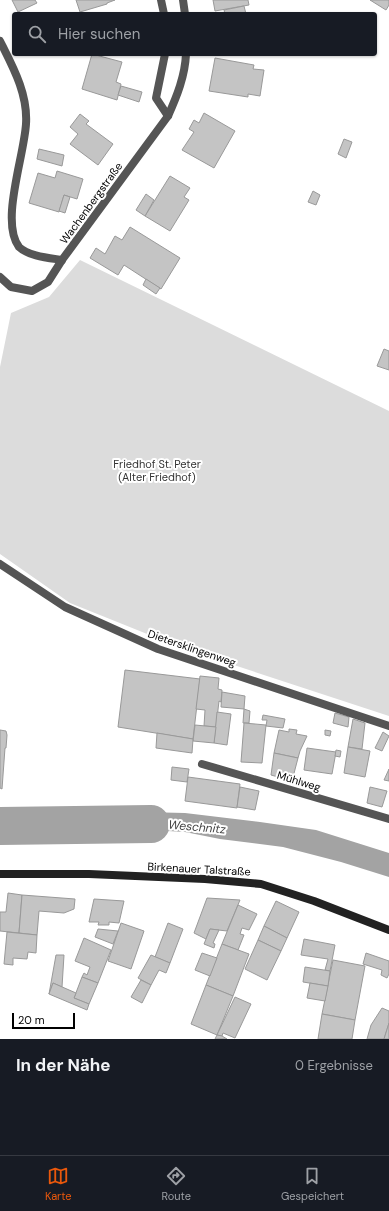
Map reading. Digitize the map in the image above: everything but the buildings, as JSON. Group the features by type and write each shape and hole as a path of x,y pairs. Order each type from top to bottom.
{"main road":[{"name":"Birkenauer Talstraße","path":"0,874 89,874 205,879 262,884 314,901 389,930"}],"street":[{"path":"161,0 164,12"},
{"path":"183,0 185,12"},
{"name":"Wachenbergstraße","path":"0,41 21,88 26,113 25,135 9,202 8,226 12,238 19,248 31,253 62,260 168,116 179,92 186,56"},
{"path":"165,56 156,98 168,116"},
{"path":"0,277 11,287 32,291 48,282 62,260"},
{"name":"Dietersklingenweg","path":"0,564 65,607 158,650 389,726"},
{"name":"Mühlweg","path":"202,764 389,819"}],"green space":[{"name":"Friedhof St. Peter (Alter Friedhof)","path":"80,260 389,411 389,716 182,648 70,603 0,554 0,367 11,313 49,297"}],"water":[{"path":"100,811 185,813 316,830 389,853 389,877 341,862 283,847 220,839 185,832 151,830 100,831"}],"waterway":[{"name":"Weschnitz","path":"0,826 151,824"}]}
